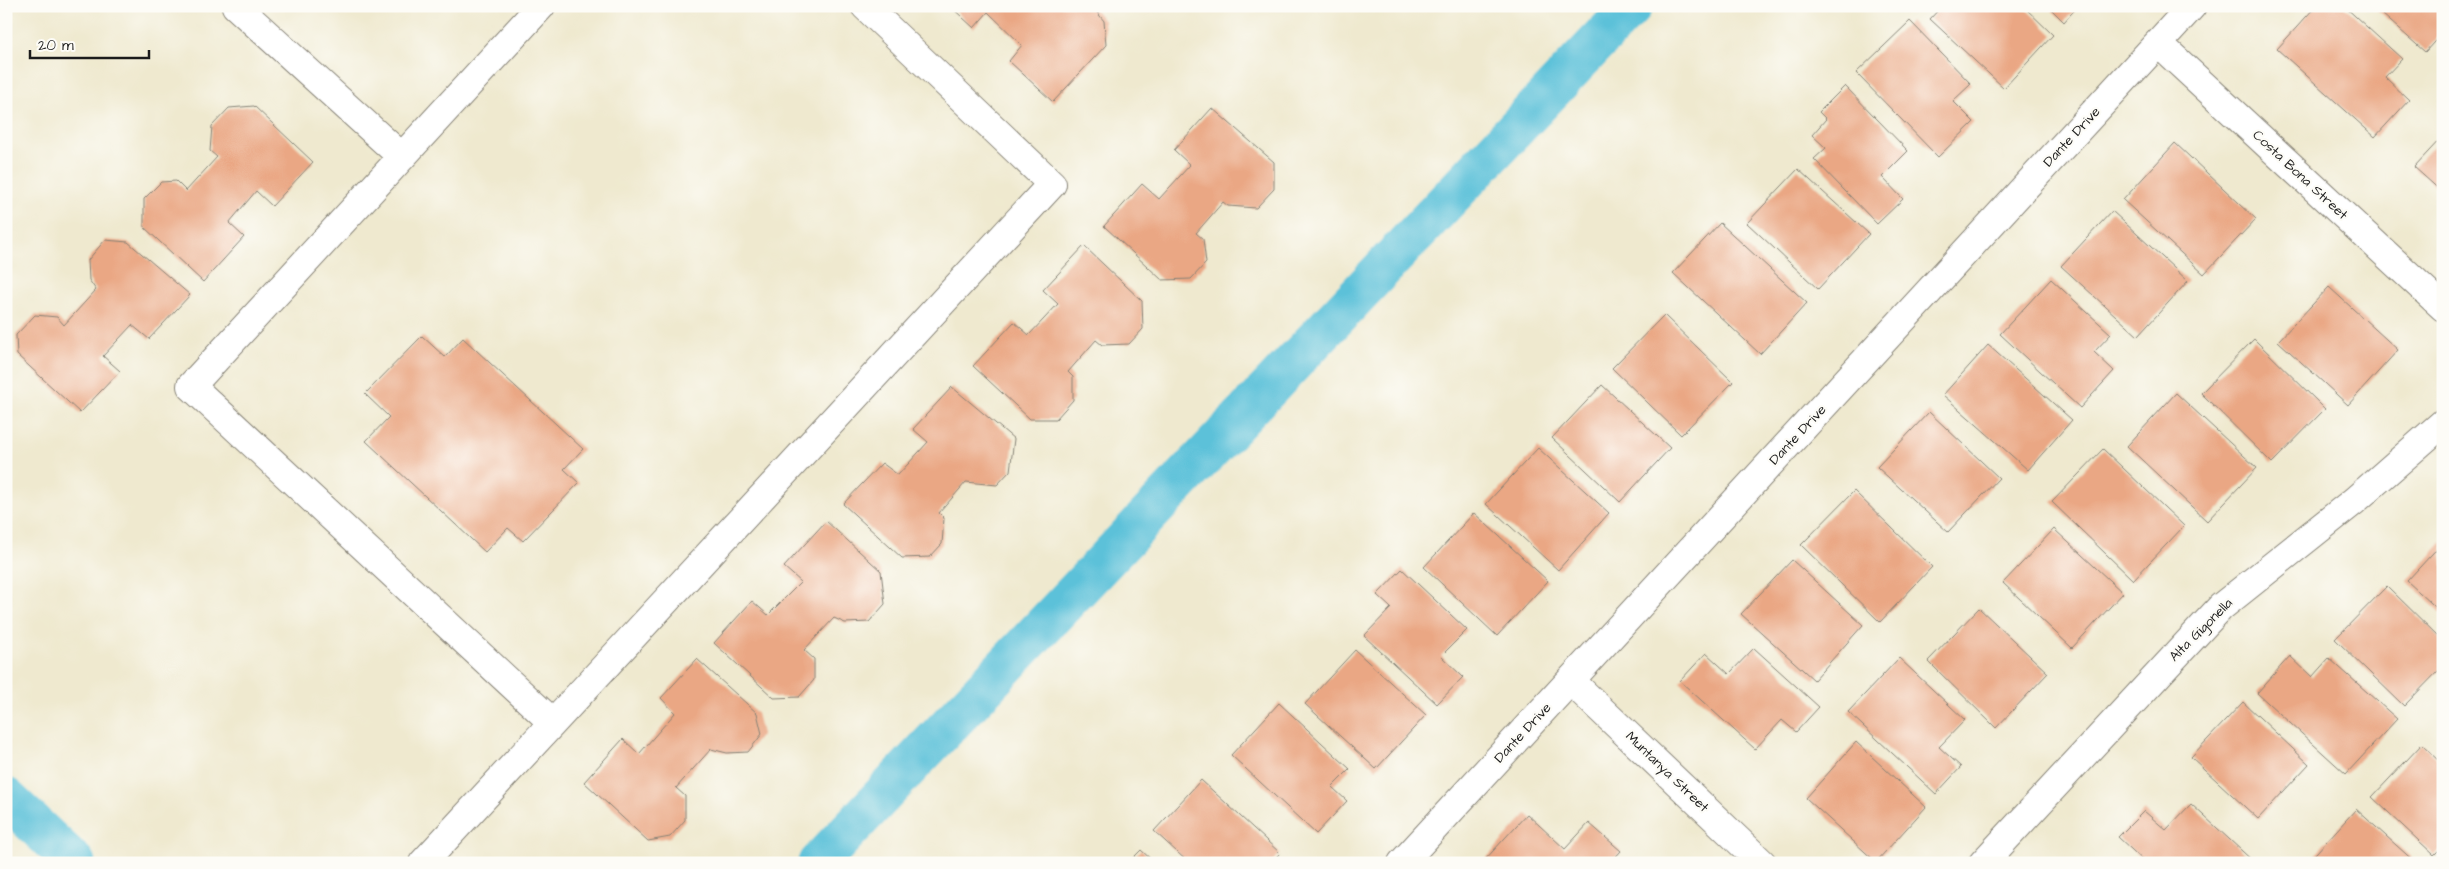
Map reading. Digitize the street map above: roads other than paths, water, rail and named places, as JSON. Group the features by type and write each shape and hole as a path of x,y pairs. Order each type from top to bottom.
{"street":[{"path":"236,6 402,157"},
{"path":"541,6 191,386 552,722"},
{"path":"423,863 1052,184 865,6"},
{"name":"Dante Drive","path":"1402,863 2192,6"},
{"name":"Costa Bona Street","path":"2158,43 2443,307"},
{"name":"Alta Gigonella","path":"1983,863 2221,607 2354,501 2443,423"},
{"name":"Muntanya Street","path":"1571,681 1762,863"}],"waterway":[{"path":"818,863 1632,6"},
{"path":"6,798 75,863"}]}
